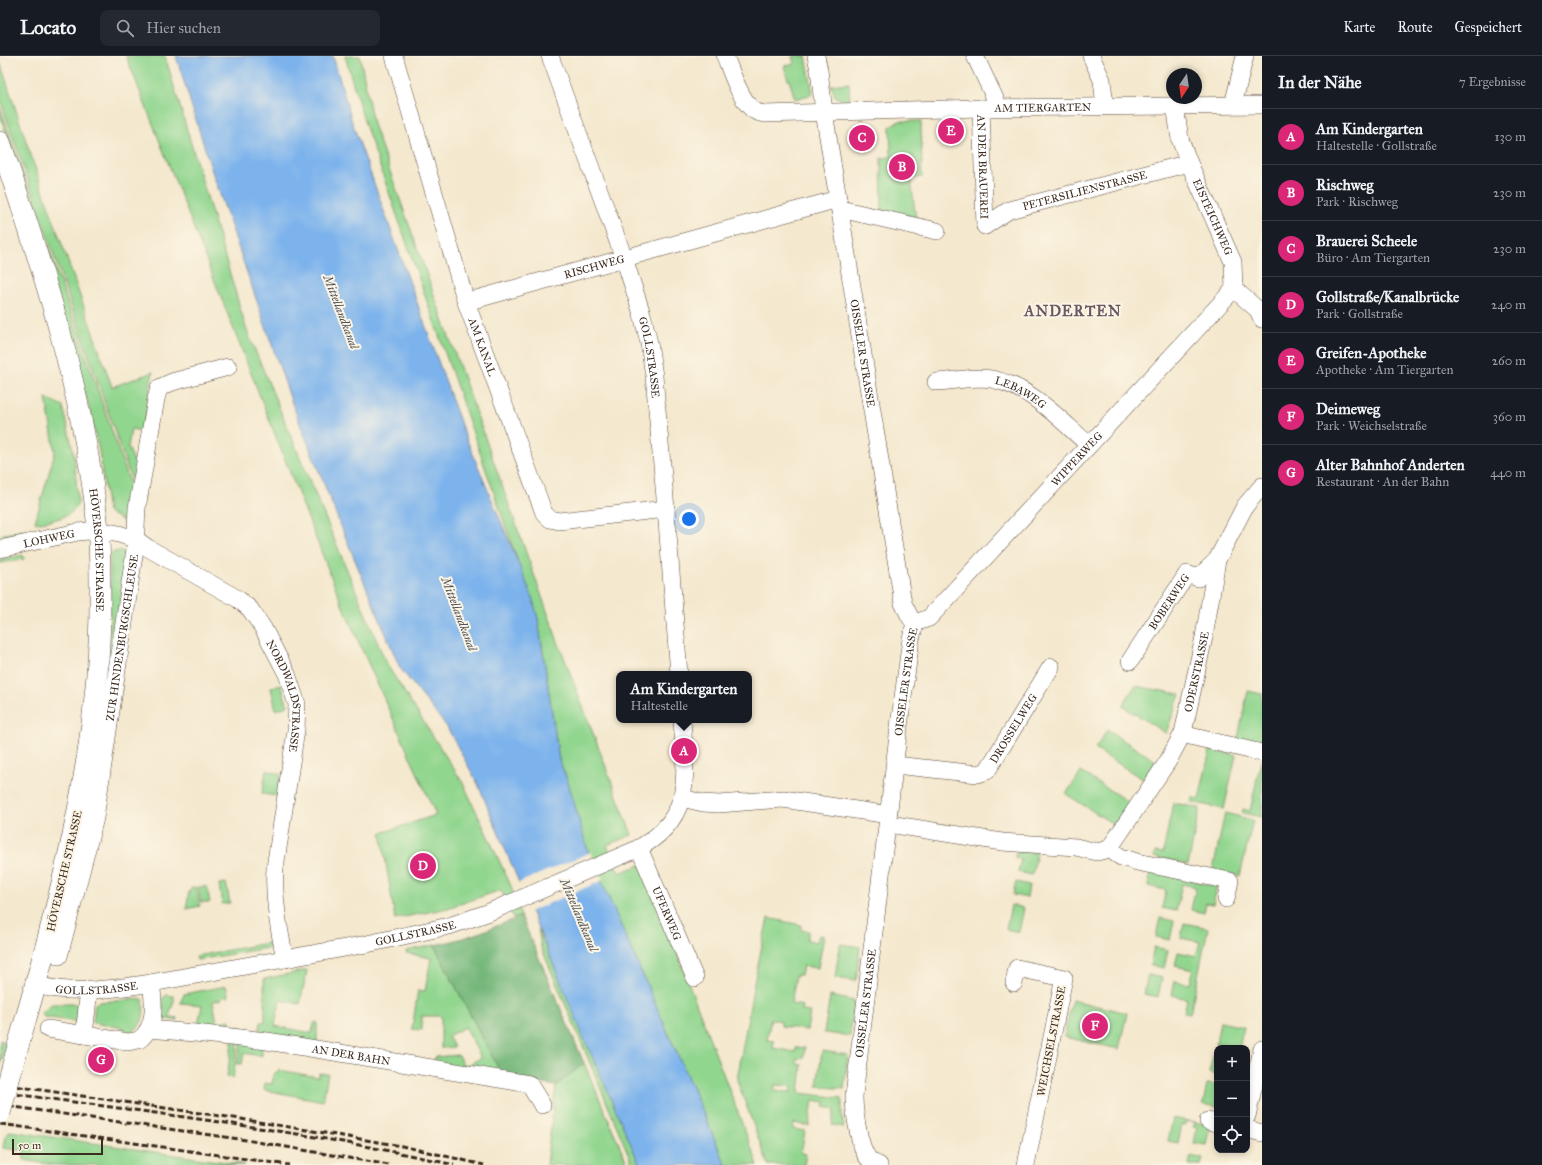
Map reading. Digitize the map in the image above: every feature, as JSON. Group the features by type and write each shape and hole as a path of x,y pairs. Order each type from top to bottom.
{"main road":[{"name":"HÖVERSCHE STRASSE","path":"0,142 38,257 62,338 75,390 92,477 98,530 100,613 99,663 94,709 81,795 50,961 36,985 0,1113"}],"street":[{"name":"AM KANAL","path":"394,56 466,302 547,517 553,521 559,521 666,509"},
{"name":"GOLLSTRASSE","path":"550,56 624,258 642,314 649,343 654,376 666,509 678,671"},
{"name":"AM TIERGARTEN","path":"724,56 748,105 755,111 764,114 999,107 1262,105"},
{"name":"OISSELER STRASSE","path":"816,56 903,602 910,617 915,623 911,639 854,1096 854,1108 859,1132 867,1157 875,1163"},
{"path":"975,56 999,107"},
{"path":"1091,56 1102,80 1106,106"},
{"path":"1233,105 1245,56"},
{"name":"EISTEICHWEG","path":"1175,105 1180,139 1233,262 1234,289"},
{"name":"AN DER BRAUEREI","path":"981,108 985,226"},
{"name":"PETERSILIENSTRASSE","path":"985,226 1009,210 1189,162"},
{"name":"RISCHWEG","path":"466,302 624,258 839,204 937,232"},
{"path":"1234,289 1258,310 1262,319"},
{"name":"WIPPERWEG","path":"915,623 929,618 1234,289"},
{"name":"ZUR HINDENBURGSCHLEUSE","path":"50,961 95,818 137,540 137,508 159,388 172,382 228,367"},
{"name":"LEBAWEG","path":"936,382 982,378 1005,382 1028,393 1089,445"},
{"name":"ODERSTRASSE","path":"1109,849 1168,761 1183,733 1204,637 1217,560 1245,506 1262,486"},
{"name":"NORDWALDSTRASSE","path":"98,530 119,534 137,540 148,548 238,599 250,609 263,628 293,688 298,716 274,883 285,959"},
{"name":"LOHWEG","path":"0,549 78,532 98,530"},
{"name":"BOBERWEG","path":"1130,661 1187,574 1198,578 1217,560"},
{"name":"DROSSELWEG","path":"895,765 978,774 987,771 1051,667"},
{"name":"GOLLSTRASSE","path":"36,985 56,990 122,987 151,983 285,959 449,926 486,914 640,848 651,841 666,826 678,809 682,798 685,768 682,723"},
{"path":"1183,733 1262,753"},
{"path":"682,798 703,803 719,804 783,799 1002,842 1076,847 1098,852 1109,849 1121,857 1137,862 1230,881 1226,899"},
{"name":"UFERWEG","path":"640,848 695,978"},
{"name":"WEICHSELSTRASSE","path":"1014,982 1017,968 1064,978 1026,1165"},
{"path":"48,1029 128,1042 140,1040 149,1029 155,1004 151,983"},
{"path":"84,1035 89,989"},
{"name":"AN DER BAHN","path":"149,1029 267,1041 529,1084 542,1105"},
{"path":"1250,1102 1262,1048"},
{"path":"1250,1130 1262,1133"}],"green space":[{"path":"126,56 165,56 247,331 387,665 463,783 511,886 521,916 514,919 501,890 448,908 395,919 381,833 436,815 343,607"},
{"path":"345,56 360,56 373,124 557,639 632,835 607,845 619,873 643,864 758,1165 726,1165 587,848 568,782 559,760 538,619 364,121"},
{"path":"792,56 806,56 813,94 795,99 784,66 794,64"},
{"path":"0,62 32,159 112,387 153,372 143,431 131,429 128,447 137,468 133,484 0,99"},
{"path":"849,83 850,102 843,102 835,96 831,85"},
{"path":"0,107 132,489 128,524 108,512 99,451 90,411 14,155 0,116"},
{"path":"900,121 921,121 922,177 911,179 916,220 882,211 881,158 891,157 890,127"},
{"path":"46,398 63,406 74,455 78,503 66,516 36,523 35,522 55,452"},
{"path":"22,530 23,533 2,538 1,535"},
{"path":"113,552 127,552 112,669 104,705 109,667 110,644 110,558"},
{"path":"23,555 24,559 0,563 0,559"},
{"path":"281,685 288,706 276,710 271,688"},
{"path":"1135,686 1180,694 1166,733 1122,706"},
{"path":"1248,691 1262,694 1262,748 1237,742"},
{"path":"1107,730 1156,761 1144,780 1095,749"},
{"path":"1210,750 1236,755 1224,809 1191,802 1192,798 1199,799"},
{"path":"1261,760 1262,817 1242,813 1243,809 1250,811"},
{"path":"266,770 281,774 277,796 262,794"},
{"path":"1081,772 1130,803 1116,826 1066,794"},
{"path":"1173,803 1200,808 1188,865 1154,857 1155,852 1163,853"},
{"path":"1225,813 1253,820 1240,876 1213,870"},
{"path":"1016,852 1037,852 1032,875 1018,872 1021,859 1015,858"},
{"path":"1151,870 1217,887 1213,904 1206,903 1204,913 1191,910 1196,887 1182,884 1176,911 1162,908 1166,890 1148,886"},
{"path":"1016,882 1029,885 1027,898 1013,895"},
{"path":"226,883 230,903 222,904 219,884"},
{"path":"196,887 200,906 186,909 189,891 191,888"},
{"path":"198,887 207,887 210,902 201,902"},
{"path":"1011,905 1024,908 1019,932 1006,929"},
{"path":"521,916 584,1063 556,1086 503,1077 434,945 467,937"},
{"path":"768,918 801,925 801,930 809,931 807,940 817,942 819,935 824,936 818,968 803,966 801,975 796,975 791,1004 803,1006 802,1011 810,1012 807,1030 781,1026 781,1021 771,1019 767,1040 774,1041 773,1048 795,1052 796,1048 805,1047 803,1059 797,1058 797,1064 802,1065 799,1093 842,1098 844,1127 832,1125 835,1109 824,1107 825,1102 813,1100 809,1126 794,1123 793,1129 805,1131 801,1153 806,1154 804,1165 768,1165 737,1080 754,983","holes":["775,1085 791,1086 791,1092 774,1091"]},
{"path":"1160,918 1174,921 1170,940 1156,937"},
{"path":"1184,923 1208,928 1190,1014 1184,1013 1187,999 1172,995 1175,981 1190,984 1193,970 1175,966 1178,952 1196,956 1200,942 1181,938"},
{"path":"538,929 640,1165 633,1165 541,947"},
{"path":"273,942 273,947 197,960 196,956"},
{"path":"840,944 860,947 856,981 835,978"},
{"path":"434,945 503,1077 433,1066 435,1057 458,1055 464,1067 481,1058 465,1027 448,1036 454,1047 441,1048 441,1016 422,1016 422,1030 412,1029 418,990 425,991 431,958 406,953 406,951"},
{"path":"1154,947 1168,950 1164,968 1150,965"},
{"path":"307,970 300,1004 280,1000 275,1026 312,1033 314,1023 317,1022 317,1045 198,1025 202,1005 180,1003 184,994 226,986 229,998 227,996 213,1001 217,1023 230,1020 231,1025 259,1032 261,1022 265,1022 264,979"},
{"path":"1148,975 1162,978 1158,997 1144,994"},
{"path":"166,995 174,996 174,1001 169,1016 177,1018 178,1021 166,1019 165,1022 159,1022 163,998"},
{"path":"830,996 854,1001 850,1036 824,1033"},
{"path":"143,999 144,1010 140,1025 127,1034 124,1028 93,1023 95,1004 98,1002"},
{"path":"1072,1000 1127,1013 1119,1049 1064,1037"},
{"path":"52,1004 80,1004 77,1022 44,1017 42,1013"},
{"path":"1220,1022 1244,1027 1240,1045 1225,1045 1216,1043"},
{"path":"0,1040 7,1044 0,1066"},
{"path":"232,1042 238,1042 233,1078 227,1077"},
{"path":"241,1043 262,1047 262,1056 244,1053 242,1064 237,1064"},
{"path":"822,1051 848,1055 844,1089 817,1086"},
{"path":"1214,1053 1214,1074 1209,1073"},
{"path":"584,1063 628,1165 546,1165 556,1086"},
{"path":"279,1070 318,1077 319,1073 328,1074 323,1101 264,1090 265,1083 272,1084 274,1074"},
{"path":"1207,1084 1214,1085 1214,1106 1203,1104"},
{"path":"1173,1118 1210,1125 1206,1145 1194,1143 1197,1128 1193,1127 1194,1122 1186,1121 1185,1125 1182,1124 1178,1143 1168,1141"},
{"path":"10,1131 245,1165 54,1165 24,1160 23,1151 3,1148 5,1137"},
{"path":"1191,1156 1203,1159 1201,1165 1189,1165"}],"water":[{"name":"Mittellandkanal","path":"176,56 333,56 352,122 464,433 532,596 538,619 559,760 568,782 587,848 726,1165 640,1165 583,1036 478,784 447,727 400,668 293,406 210,165"}],"pier":[{"path":"591,852 603,880 529,912 516,884"}],"railway":[{"path":"0,1084 241,1119 402,1146 484,1165"},
{"path":"0,1092 285,1132 454,1165"},
{"path":"0,1105 246,1140 389,1165"},
{"path":"0,1124 289,1165"}],"place":[{"name":"Greifen-Apotheke","path":"951,131"},
{"name":"Brauerei Scheele","path":"862,138"},
{"name":"Rischweg","path":"902,167"},
{"name":"Am Kindergarten","path":"684,751"},
{"name":"Gollstraße/Kanalbrücke","path":"423,866"},
{"name":"Deimeweg","path":"1095,1026"},
{"name":"Alter Bahnhof Anderten","path":"101,1060"}],"district":[{"name":"ANDERTEN","path":"1073,311"}]}
